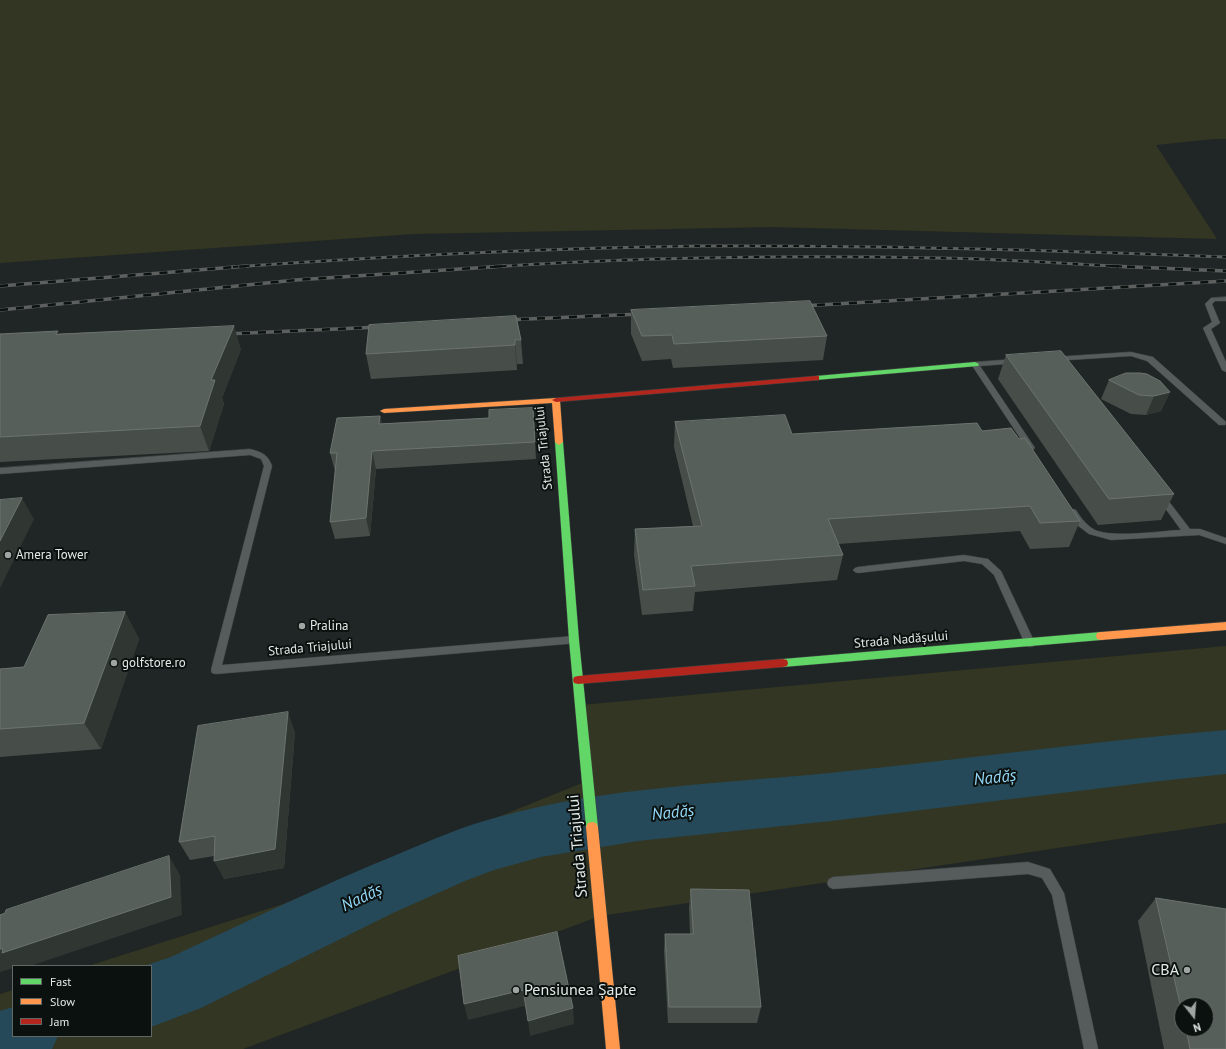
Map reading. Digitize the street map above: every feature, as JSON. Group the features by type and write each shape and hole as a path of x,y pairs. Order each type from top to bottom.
{"street":[{"path":"556,400 975,364"},
{"name":"Strada Triajului","path":"384,411 556,400 574,640 613,1049"},
{"name":"Strada Nadășului","path":"578,680 1226,626"}],"lane":[{"path":"1226,299 1213,299 1208,304 1216,323 1207,328 1226,370"},
{"path":"1042,359 1059,362 1132,354 1150,359 1222,423"},
{"path":"1027,360 975,364 1036,457"},
{"name":"Strada Triajului","path":"0,471 250,452 263,455 268,466 216,670 574,640"},
{"path":"1155,489 1187,532"},
{"path":"1067,503 1080,523 1092,532 1111,537 1200,532 1226,540"},
{"path":"858,570 964,558 985,561 998,573 1030,643"},
{"path":"834,883 1028,868 1046,872 1058,893 1091,1049"}],"green space":[{"path":"0,0 1226,0 1226,139 1156,145 1217,239 772,227 414,234 0,263"},
{"path":"1226,646 1226,823 600,916 243,1049 0,1049 0,994 12,990 12,1037 152,1037 152,965 91,965 283,904 587,781 581,705"}],"building":[{"path":"810,301 827,336 674,344 672,335 642,336 631,310"},
{"path":"516,316 521,340 515,340 515,345 366,354 369,325"},
{"path":"234,326 211,380 215,380 200,426 0,437 0,334 58,331 56,334"},
{"path":"1061,351 1174,494 1109,499 1006,355"},
{"path":"1126,373 1147,374 1160,381 1170,392 1154,396 1139,395 1109,380"},
{"path":"533,408 535,442 372,451 366,518 330,522 337,453 330,453 337,418 380,416 379,424 489,418 489,410"},
{"path":"785,415 792,434 977,423 982,431 1011,428 1019,439 1025,438 1080,521 1040,523 1030,506 828,519 843,555 691,566 695,586 643,590 635,529 702,526 675,422"},
{"path":"22,498 0,541 0,500"},
{"path":"125,612 84,723 0,729 0,669 24,667 48,615"},
{"path":"288,712 275,849 214,861 215,836 179,842 198,726"},
{"path":"169,856 171,897 2,953 3,949 0,949 0,915 5,913 6,910"},
{"path":"691,889 749,890 761,1007 669,1007 665,934 693,934"},
{"path":"1156,898 1226,909 1226,1049 1190,1049 1188,1037 1214,1037 1214,997 1179,997"},
{"name":"Pensiunea Șapte","path":"557,932 573,1008 528,1021 523,990 464,1004 458,956"}],"waterway":[{"name":"Nadăș","path":"152,995 179,986 374,892 449,860 494,844 541,831 638,816 831,797 1160,758 1226,752"},
{"name":"Nadăș","path":"0,1044 22,1037"}],"railway":[{"path":"244,266 467,253 702,246 964,248 1226,257"},
{"path":"490,267 658,259 827,257 1012,260 1130,267"},
{"path":"0,286 244,266"},
{"path":"233,267 244,266"},
{"path":"490,267 505,266"},
{"path":"1111,266 1130,267"},
{"path":"0,310 296,280 490,267"},
{"path":"1130,267 1226,271"},
{"path":"801,306 1226,281"},
{"path":"505,320 641,314"},
{"path":"226,334 380,327"}],"traffic: fast":[{"path":"816,378 975,364"},
{"path":"559,442 574,640 592,827"},
{"path":"783,663 1101,636"}],"traffic: slow":[{"path":"384,411 556,400 559,442"},
{"path":"1101,636 1226,626"},
{"path":"592,827 613,1049"}],"traffic: jam":[{"path":"556,400 816,378"},
{"path":"578,680 783,663"}],"place":[{"name":"Amera Tower","path":"8,555"},
{"name":"Pralina","path":"302,626"},
{"name":"golfstore.ro","path":"114,663"},
{"name":"CBA","path":"1187,970"},
{"name":"Pensiunea Șapte","path":"516,990"}]}
